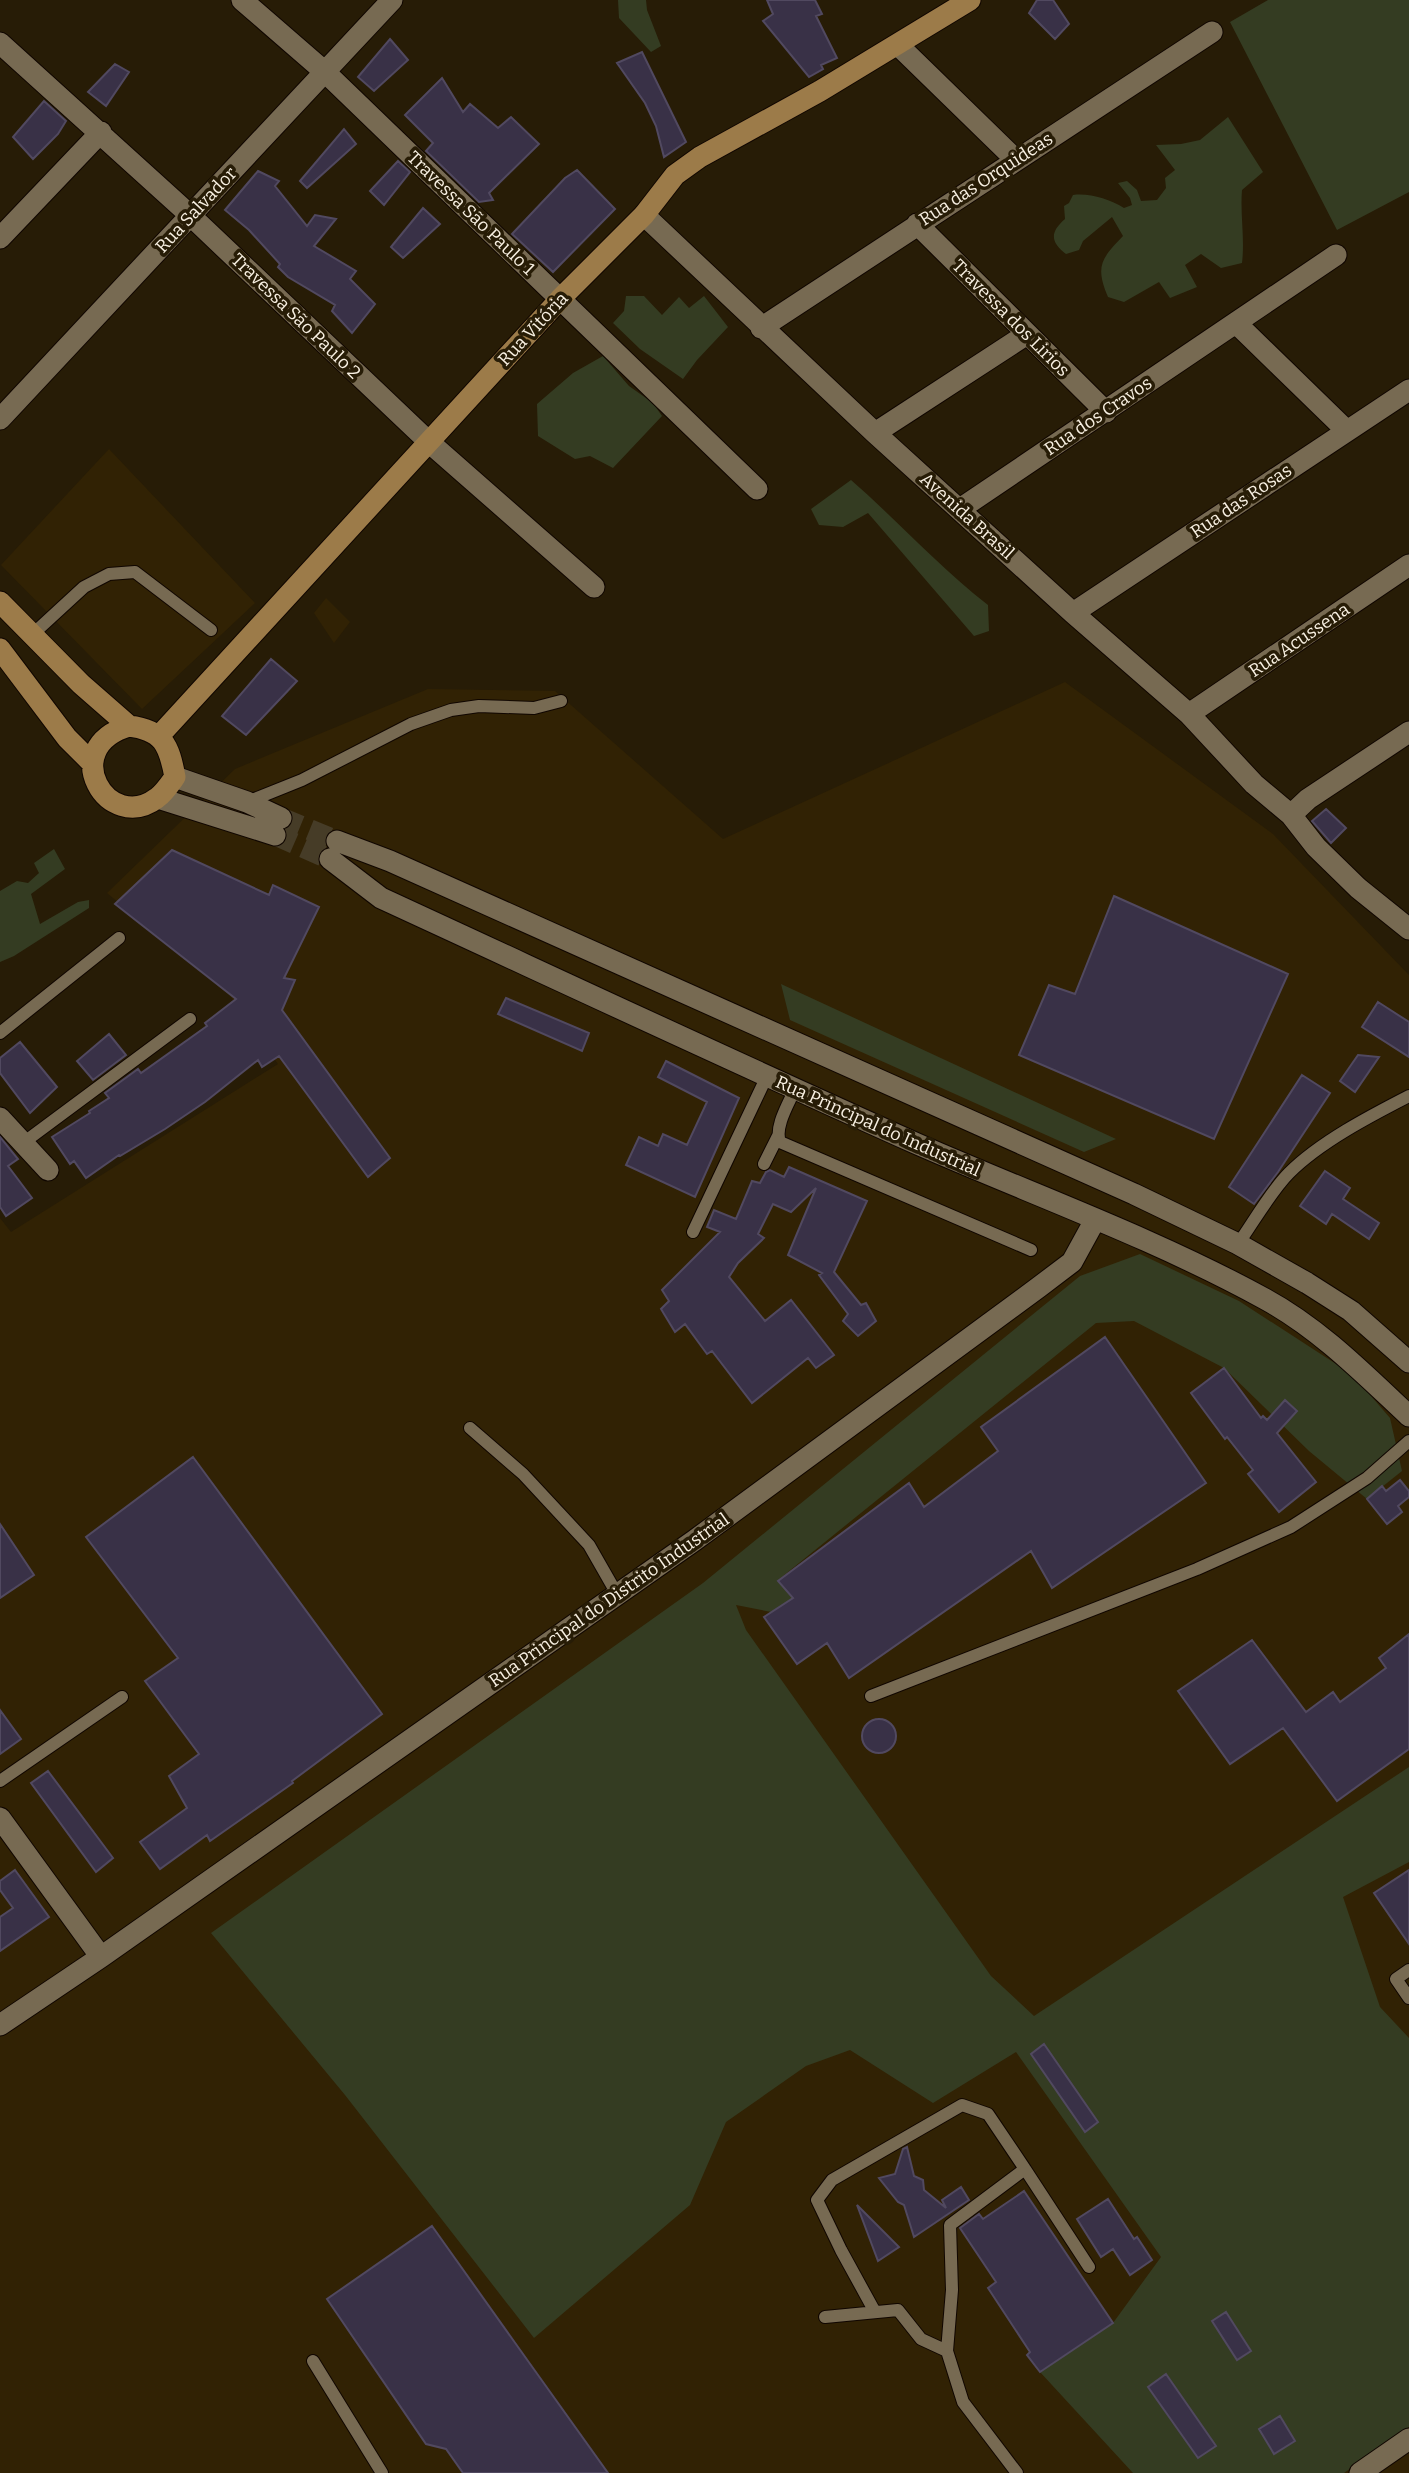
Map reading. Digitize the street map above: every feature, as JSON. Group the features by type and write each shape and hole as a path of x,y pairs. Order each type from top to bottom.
{"street":[{"name":"Travessa São Paulo 1","path":"242,0 325,72 757,489"},
{"name":"Rua Salvador","path":"0,419 392,0"},
{"name":"Rua Vitória","path":"159,736 560,299 644,215 675,174 700,157 898,45 970,0"},
{"name":"Rua das Orquideas","path":"761,328 1212,32"},
{"name":"Travessa São Paulo 2","path":"0,43 101,132 430,443 594,587"},
{"path":"898,45 1016,160"},
{"path":"0,239 101,132"},
{"name":"Avenida Brasil","path":"644,215 875,433 1189,715 1254,784 1291,815 1316,847 1349,880 1409,929"},
{"name":"Travessa dos Lirios","path":"917,224 1106,412"},
{"name":"Rua dos Cravos","path":"960,509 1336,255"},
{"path":"1236,324 1347,431"},
{"path":"875,433 1027,334"},
{"name":"Rua das Rosas","path":"1073,613 1409,390"},
{"name":"Rua Acussena","path":"1189,715 1409,565"},
{"path":"0,602 81,684 129,726"},
{"path":"0,649 67,738 92,764"},
{"path":"129,726 145,728 159,736 171,754 175,777 159,797 145,806 129,807 114,803 102,793 94,779 94,752 102,739 114,730 129,726"},
{"path":"1291,815 1308,799 1409,732"},
{"path":"159,797 278,826 247,802 175,777"},
{"name":"Rua Principal do Industrial","path":"1409,1362 1351,1311 1238,1244 1134,1194 390,861 334,850 382,898 795,1089 1095,1220 1267,1300 1341,1351 1409,1416"},
{"path":"382,898 390,861"},
{"path":"0,1118 48,1170"},
{"name":"Rua Principal do Distrito Industrial","path":"0,2025 695,1540 1072,1262 1095,1220"},
{"path":"0,1818 101,1957"},
{"path":"1360,2473 1409,2439"}],"lane":[{"path":"34,634 84,587 109,574 135,572 211,630"},
{"path":"247,802 302,780 411,724 451,710 478,706 534,708 561,701"},
{"path":"0,1033 119,938"},
{"path":"23,1143 190,1019"},
{"path":"693,1232 767,1076"},
{"path":"764,1164 778,1136 795,1089"},
{"path":"1238,1244 1288,1174 1365,1119 1409,1096"},
{"path":"778,1136 780,1142 1031,1250"},
{"path":"470,1428 523,1474 589,1545 617,1594"},
{"path":"871,1696 1197,1569 1291,1527 1367,1478 1409,1441"},
{"path":"0,1781 122,1697"},
{"path":"1409,1970 1396,1979 1409,1998"},
{"path":"875,2312 817,2200 832,2180 962,2105 988,2114 1089,2267"},
{"path":"1017,2473 963,2402 947,2351 952,2290 950,2225 1025,2169"},
{"path":"825,2317 898,2310 921,2339 947,2351"},
{"path":"313,2361 382,2473"}],"shaded area":[{"path":"109,449 255,603 142,709 1,565"},
{"path":"326,598 350,622 334,643 314,613"},
{"path":"1065,682 1273,834 1409,975 1409,2473 0,2473 0,1218 11,1232 278,1064 230,996 107,893 235,769 428,689 555,691 723,839"}],"green space":[{"path":"618,0 646,0 647,10 661,46 651,52 619,18"},
{"path":"1268,0 1409,0 1409,192 1337,230 1230,22"},
{"path":"1228,117 1263,172 1242,190 1242,263 1221,268 1201,254 1185,265 1197,287 1170,298 1159,282 1124,302 1108,297 1102,278 1102,264 1123,236 1112,217 1083,241 1079,250 1066,254 1057,245 1054,237 1057,228 1065,219 1064,206 1073,195 1099,197 1124,208 1132,205 1118,183 1127,181 1137,190 1141,201 1157,200 1166,188 1165,178 1175,170 1156,145 1200,140"},
{"path":"626,296 644,296 662,315 679,297 689,308 704,296 728,327 683,379 640,349 613,323 624,311"},
{"path":"603,356 629,386 653,403 662,416 613,468 590,456 575,459 538,436 537,404 573,373"},
{"path":"851,480 988,605 989,631 974,636 868,513 843,527 819,525 811,509"},
{"path":"54,849 65,869 31,894 40,924 78,902 89,900 89,908 14,956 0,962 0,891 17,881 28,883 39,873 34,863"},
{"path":"781,984 1116,1139 1084,1152 790,1020"},
{"path":"1140,1254 1239,1301 1353,1375 1390,1418 1402,1471 1367,1499 1309,1451 1224,1368 1134,1321 1096,1323 778,1580 793,1598 771,1612 736,1605 746,1630 991,1976 1034,2016 1409,1767 1409,1862 1343,1897 1380,2007 1409,2038 1409,2427 1344,2473 1133,2473 1040,2372 1113,2323 1161,2257 1016,2052 933,2103 850,2050 806,2066 726,2122 690,2205 534,2338 345,2095 211,1933 703,1583 1080,1276"}],"building":[{"path":"767,0 815,0 822,14 816,16 837,58 821,65 823,69 809,77 763,21 773,14"},
{"path":"1037,0 1053,0 1069,24 1055,39 1029,13"},
{"path":"390,39 408,60 374,91 358,77"},
{"path":"642,52 686,142 664,157 656,126 645,103 617,63"},
{"path":"115,64 129,72 106,106 88,92"},
{"path":"442,78 463,112 470,104 498,128 511,117 539,144 489,193 493,200 479,202 426,151 433,143 405,115"},
{"path":"44,101 66,121 58,134 33,159 13,137"},
{"path":"344,129 356,144 307,188 300,181"},
{"path":"398,161 410,172 384,205 370,191"},
{"path":"577,170 615,209 553,272 512,234 565,178"},
{"path":"258,171 279,181 275,186 307,226 315,215 336,219 314,246 356,271 350,279 375,304 352,333 332,311 335,305 288,277 278,267 280,264 249,230 225,210"},
{"path":"423,208 440,224 403,258 391,247"},
{"path":"271,659 297,681 246,735 222,716"},
{"path":"1326,809 1346,828 1331,843 1312,821"},
{"path":"172,850 269,895 273,885 319,907 284,978 295,980 282,1010 390,1158 368,1177 279,1056 262,1067 258,1060 205,1102 86,1178 74,1161 70,1164 52,1137 109,1098 105,1093 138,1069 141,1073 207,1026 205,1023 236,999 115,904"},
{"path":"1114,896 1288,974 1214,1139 1019,1055 1049,985 1075,994"},
{"path":"506,998 589,1033 582,1051 498,1014"},
{"path":"1378,1002 1409,1022 1409,1057 1362,1027"},
{"path":"109,1034 126,1055 93,1080 77,1061"},
{"path":"20,1042 57,1087 30,1113 0,1073 0,1058"},
{"path":"1358,1055 1379,1057 1355,1092 1340,1081"},
{"path":"666,1061 739,1098 695,1197 626,1165 639,1137 658,1146 663,1134 687,1145 707,1102 658,1077"},
{"path":"1302,1075 1330,1093 1254,1204 1229,1187"},
{"path":"0,1137 18,1159 8,1166 32,1198 6,1216 0,1207"},
{"path":"789,1167 867,1201 834,1272 861,1305 866,1303 876,1321 858,1336 843,1321 848,1314 819,1275 822,1273 788,1255 816,1188 791,1212 773,1204 758,1234 764,1238 738,1263 729,1277 765,1321 791,1300 834,1355 816,1368 808,1358 752,1403 712,1351 707,1354 685,1324 675,1332 661,1309 669,1301 662,1290 720,1232 707,1227 714,1210 736,1219 752,1181 760,1183 770,1170 784,1177"},
{"path":"1325,1171 1350,1188 1343,1199 1379,1223 1369,1239 1332,1214 1326,1224 1300,1206"},
{"path":"1105,1337 1206,1483 1052,1588 1031,1551 849,1678 827,1643 797,1664 764,1617 793,1598 778,1581 909,1483 924,1507 998,1451 981,1427"},
{"path":"1224,1368 1261,1418 1263,1416 1267,1420 1285,1400 1297,1411 1277,1433 1316,1482 1279,1512 1248,1474 1253,1470 1227,1437 1225,1439 1191,1393"},
{"path":"193,1457 382,1714 292,1781 293,1783 210,1841 207,1835 160,1869 140,1842 187,1808 169,1776 199,1754 145,1681 178,1658 86,1537"},
{"path":"1400,1480 1409,1491 1409,1497 1398,1506 1402,1512 1387,1524 1367,1499 1382,1486 1386,1491"},
{"path":"0,1524 34,1575 0,1598"},
{"path":"1409,1634 1409,1749 1337,1801 1283,1728 1230,1764 1178,1691 1252,1640 1306,1712 1333,1692 1340,1702 1386,1668 1379,1658"},
{"path":"0,1710 21,1739 0,1754"},
{"path":"879,1719 891,1724 896,1736 891,1748 879,1753 867,1748 862,1736 867,1724"},
{"path":"48,1771 113,1858 96,1872 31,1783"},
{"path":"15,1870 49,1917 0,1951 0,1917 13,1908 0,1890 0,1881"},
{"path":"1409,1870 1409,1944 1374,1893"},
{"path":"1044,2044 1098,2122 1085,2132 1031,2054"},
{"path":"907,2147 914,2176 923,2180 924,2190 946,2208 942,2200 961,2187 969,2200 914,2237 904,2205 898,2202 879,2178 895,2174 903,2149"},
{"path":"1024,2191 1113,2323 1040,2372 1027,2355 1030,2352 988,2288 996,2282 960,2228 979,2214 983,2219"},
{"path":"1108,2199 1134,2239 1137,2237 1152,2260 1130,2275 1113,2249 1101,2257 1077,2219"},
{"path":"857,2205 899,2247 878,2261"},
{"path":"432,2226 608,2473 463,2473 446,2449 426,2444 327,2299"},
{"path":"1226,2312 1251,2351 1237,2360 1212,2321"},
{"path":"1166,2374 1216,2446 1198,2458 1148,2387"},
{"path":"1280,2416 1295,2441 1274,2454 1259,2429"}],"tunnel":[{"path":"281,818 337,841"},
{"path":"275,835 330,859"}]}
